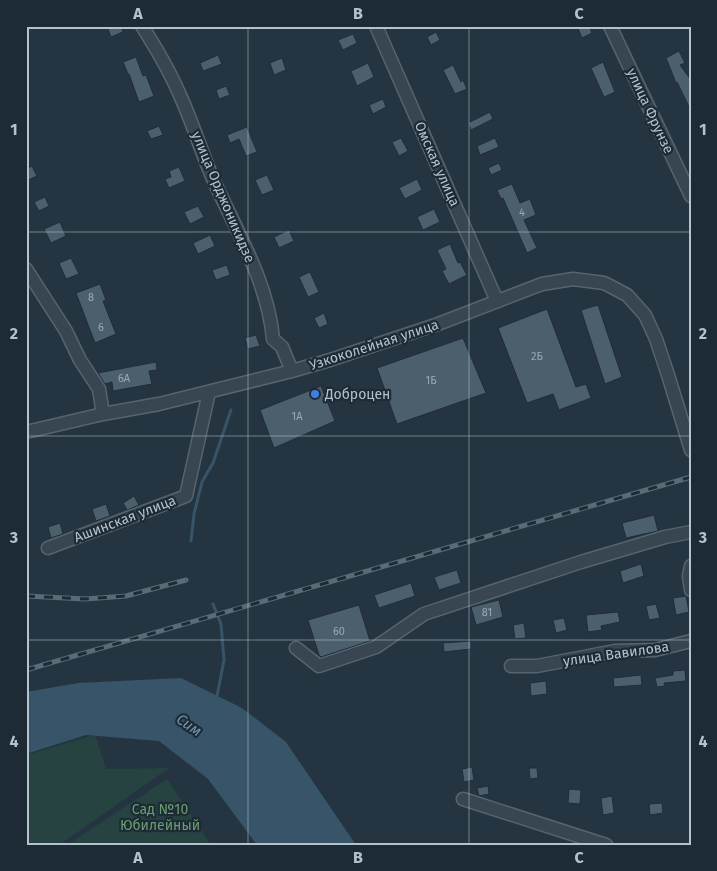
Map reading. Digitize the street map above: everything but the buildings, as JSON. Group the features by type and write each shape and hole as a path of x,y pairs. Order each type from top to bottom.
{"street":[{"name":"улица Орджоникидзе","path":"142,26 154,44 180,94 213,177 252,261 271,317 273,339 282,347 292,371"},
{"name":"Омская улица","path":"376,26 497,301"},
{"name":"улица Фрунзе","path":"610,26 691,196"},
{"path":"26,269 66,331 80,360 99,388 104,414"},
{"name":"Узкоколейная улица","path":"26,432 104,414 159,404 292,371 429,327 542,284 573,278 604,283 627,295 645,315 656,339 691,450"},
{"name":"Ашинская улица","path":"48,548 186,496 209,392"},
{"path":"296,648 319,666 376,647 424,614 581,562 665,537 691,532"},
{"path":"691,566 689,576 691,590"},
{"name":"улица Вавилова","path":"511,666 537,666 615,651 655,650 691,641"},
{"path":"464,799 606,845"}],"green space":[{"path":"95,735 106,769 169,768 59,845 26,845 26,755"},
{"name":"Сад №10 Юбилейный","path":"167,779 211,845 67,845"}],"water":[{"name":"Сим","path":"181,678 242,708 286,742 356,845 257,845 208,779 159,741 86,735 26,754 26,692 78,683"}],"waterway":[{"path":"191,541 194,514 202,482 213,463 231,410"},
{"path":"213,604 221,624 224,660 215,698"}],"railway":[{"path":"26,670 691,477"},
{"path":"26,596 85,599 126,596 186,580"}],"place":[{"name":"Доброцен","path":"315,394"}]}
